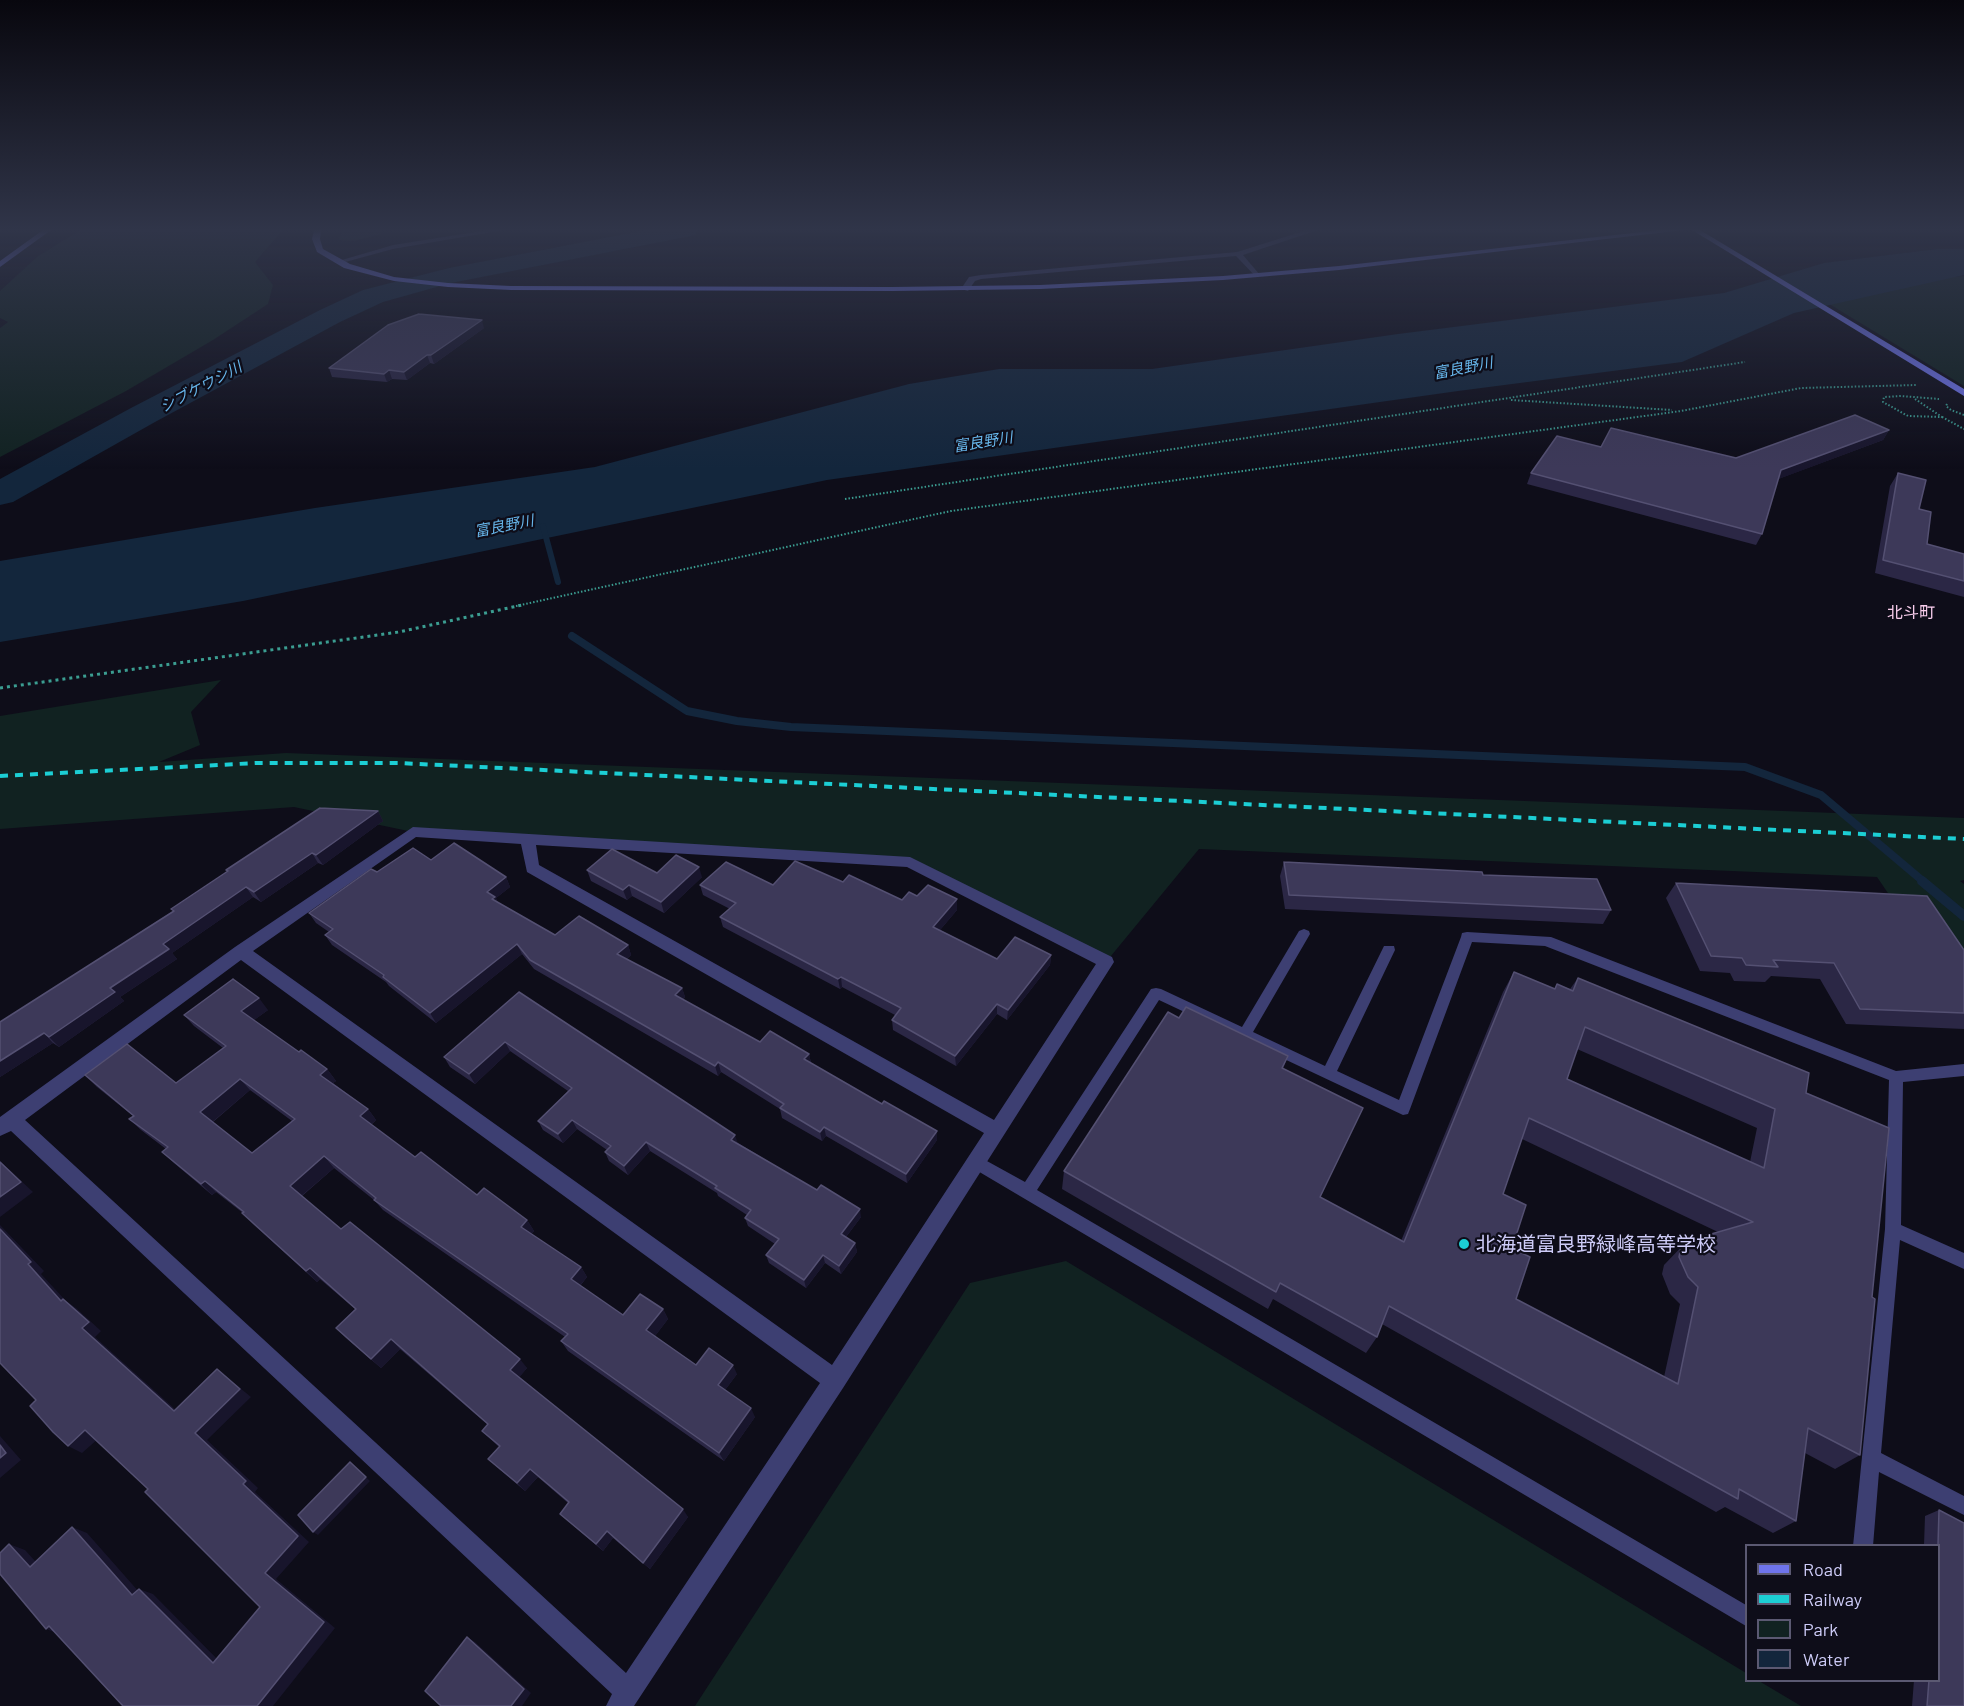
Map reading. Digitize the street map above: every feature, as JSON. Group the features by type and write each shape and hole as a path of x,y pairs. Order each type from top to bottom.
{"street":[{"path":"1826,310 1964,393"},
{"path":"413,832 528,841 910,862 1106,962 835,1380 624,1699 6,1124 241,951 413,832"},
{"path":"528,841 532,868 997,1131"},
{"path":"241,951 835,1380"}],"lane":[{"path":"1245,1034 1304,934"},
{"path":"1027,1192 1156,993 1403,1109 1467,937 1545,941 1896,1077 1964,1070"},
{"path":"1328,1074 1389,950"},
{"path":"1863,1544 1893,1229 1896,1077"},
{"path":"976,1162 1745,1615"},
{"path":"1893,1229 1964,1261"},
{"path":"1871,1458 1964,1506"}],"path":[{"path":"846,499 1744,362"},
{"path":"0,688 399,632 951,511 1681,411 1802,388 1926,385"},
{"path":"1942,417 1908,416 1883,402 1884,397 1939,399 1948,403"},
{"path":"1501,399 1681,411"},
{"path":"1916,399 1964,429"}],"green space":[{"path":"0,310 259,310 126,391 0,457 0,328 8,322 0,318"},
{"path":"1838,310 1964,310 1964,386"},
{"path":"221,680 191,712 200,745 159,762 286,753 1964,818 1964,880 1960,881 1964,884 1964,1005 1877,877 1199,849 1106,962 909,862 413,832 294,807 0,829 0,716"},
{"path":"1066,1261 1745,1672 1745,1682 1761,1682 1801,1706 695,1706 970,1283"}],"water":[{"name":"富良野川","path":"1592,310 1809,310 1794,313 1682,362 1458,391 827,480 243,601 0,642 0,561 315,508 595,467 909,384 999,369 1152,369"}],"building":[{"path":"419,314 482,320 404,372 389,370 384,374 329,368 388,325"},
{"path":"1855,415 1889,430 1781,470 1762,534 1531,473 1557,436 1601,447 1611,428 1736,458"},
{"path":"1898,473 1926,480 1919,509 1931,512 1927,544 1964,554 1964,581 1883,560"},
{"path":"320,808 378,811 316,855 312,853 254,892 246,887 163,944 169,949 110,988 115,992 49,1037 44,1033 0,1061 0,1022 174,911 171,909"},
{"path":"454,843 506,877 487,892 495,897 492,899 555,935 579,916 628,945 617,954 682,988 675,995 760,1042 770,1031 809,1054 804,1059 882,1104 884,1101 937,1131 906,1174 824,1127 820,1132 780,1108 784,1104 718,1062 715,1066 530,960 517,944 430,1013 383,977 384,975 325,935 333,929 309,913 371,869 377,872 413,848 431,860"},
{"path":"612,849 657,873 676,855 699,867 661,902 629,885 623,890 587,870"},
{"path":"795,861 843,882 849,875 902,900 909,892 917,896 928,885 957,899 933,927 997,959 1015,937 1051,955 1008,1010 997,1004 955,1056 892,1020 901,1008 841,977 838,979 720,917 736,903 700,885 726,862 773,885"},
{"path":"1284,862 1482,872 1483,875 1597,879 1611,910 1289,895"},
{"path":"1676,883 1927,896 1964,950 1964,1013 1860,1009 1834,963 1773,960 1778,967 1746,965 1742,958 1711,956"},
{"path":"1514,972 1555,989 1557,984 1573,991 1578,978 1809,1073 1806,1093 1889,1128 1872,1297 1875,1299 1860,1455 1808,1428 1796,1521 1739,1489 1738,1499 1389,1306 1377,1337 1280,1283 1276,1292 1064,1171 1168,1012 1179,1018 1186,1007 1288,1056 1282,1068 1363,1108 1320,1197 1404,1242","holes":["1585,1027 1775,1109 1764,1168 1567,1079","1529,1118 1753,1222 1687,1241 1681,1247 1679,1257 1688,1277 1698,1287 1678,1384 1516,1299 1530,1257 1512,1248 1526,1205 1503,1194"]},
{"path":"233,979 259,998 241,1011 327,1069 320,1075 368,1109 360,1116 415,1157 421,1152 477,1195 484,1188 527,1220 521,1227 581,1267 571,1279 623,1315 640,1294 663,1309 646,1330 696,1365 709,1348 733,1365 718,1385 751,1408 719,1453 561,1341 568,1334 374,1200 376,1198 324,1156 290,1186 341,1229 350,1222 520,1359 510,1370 683,1509 643,1563 607,1531 596,1544 560,1514 569,1502 530,1469 517,1483 488,1459 500,1446 482,1431 488,1424 391,1339 371,1359 336,1328 356,1309 310,1268 306,1271 242,1213 244,1212 205,1181 201,1184 162,1152 168,1147 129,1119 134,1116 85,1075 127,1044 176,1083 226,1046 184,1015","holes":["240,1079 295,1119 252,1153 200,1112"]},
{"path":"519,992 735,1135 731,1140 817,1190 821,1185 860,1209 841,1234 855,1243 839,1266 823,1255 804,1280 766,1255 779,1239 745,1218 751,1210 646,1142 624,1166 605,1152 611,1146 572,1120 558,1134 538,1121 572,1088 505,1042 469,1074 444,1057"},
{"path":"0,1162 21,1182 0,1197"},
{"path":"0,1229 31,1262 28,1264 61,1301 63,1299 89,1322 82,1328 174,1411 217,1369 240,1389 195,1433 246,1481 243,1484 298,1536 265,1573 324,1622 257,1706 123,1706 49,1626 46,1629 0,1574 0,1553 9,1544 30,1567 72,1527 132,1595 139,1589 213,1663 260,1607 145,1492 148,1489 85,1430 68,1446 53,1432 30,1406 36,1400 0,1363"},
{"path":"0,1445 6,1453 0,1458"},
{"path":"350,1462 366,1477 313,1532 298,1515"},
{"path":"1939,1510 1964,1523 1964,1706 1927,1706 1929,1682 1940,1682 1940,1544 1938,1544"},
{"path":"467,1637 524,1689 511,1706 441,1706 425,1691"}],"waterway":[{"name":"シブケウシ川","path":"0,494 143,415 344,310"},
{"path":"543,526 558,582"},
{"path":"572,636 687,711 737,721 791,727 1745,767 1821,795 1924,882"},
{"path":"1922,881 1964,916"}],"railway":[{"path":"0,776 257,763 399,763 1964,839"}],"place":[{"name":"北海道富良野緑峰高等学校","path":"1464,1244"}],"district":[{"name":"北斗町","path":"1911,613"}]}
